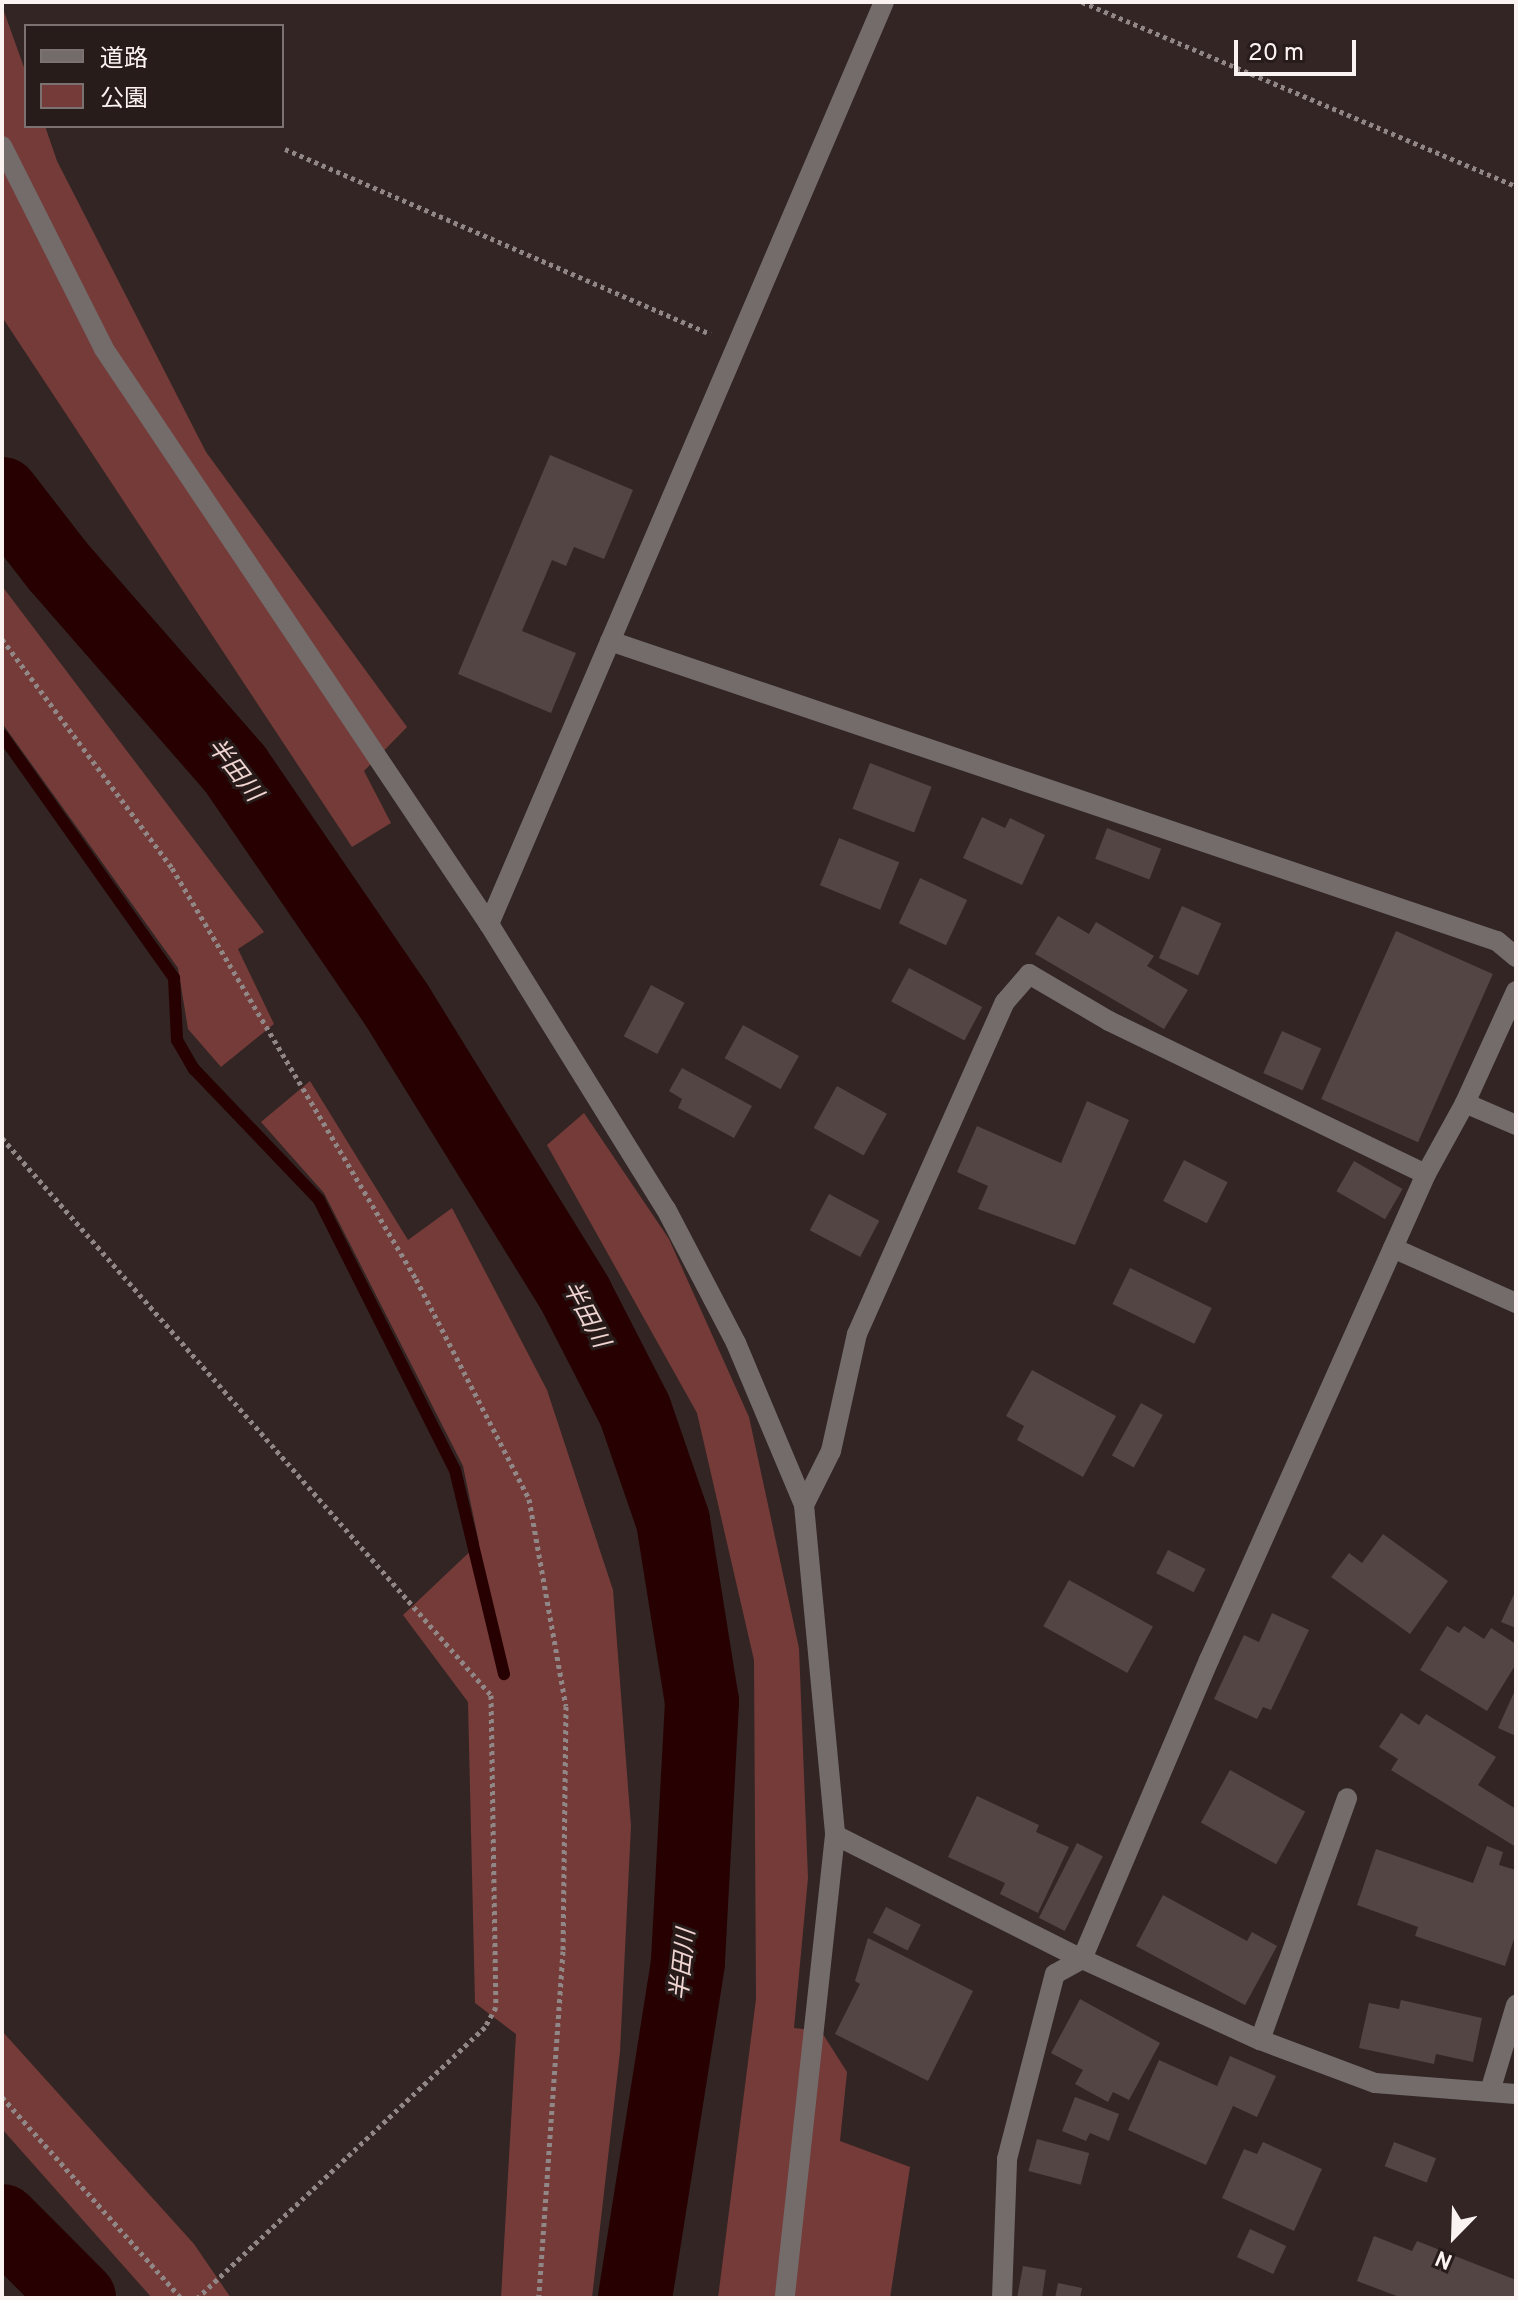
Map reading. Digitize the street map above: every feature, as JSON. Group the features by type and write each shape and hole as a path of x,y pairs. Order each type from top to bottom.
{"street":[{"path":"489,924 884,2"},
{"path":"2,146 104,349 489,924 666,1209 736,1343 804,1505 835,1835 785,2298"},
{"path":"610,641 1497,941 1516,957"},
{"path":"804,1505 831,1451 857,1334 1005,1002 1029,974 1109,1021 1426,1174"},
{"path":"1002,2298 1007,2159 1055,1974 1082,1959 1209,1660 1426,1174 1465,1103 1516,991"},
{"path":"1465,1103 1516,1125"},
{"path":"1393,1248 1516,1303"},
{"path":"1260,2040 1347,1798"},
{"path":"835,1835 1082,1959 1260,2040 1375,2083 1491,2088 1516,2094"},
{"path":"1491,2088 1516,2005"}],"path":[{"path":"1082,2 1516,186"},
{"path":"285,149 737,345"},
{"path":"2,639 172,868 416,1279 529,1499 566,1706 563,1951 539,2298"},
{"path":"2,1138 491,1695 496,2007 485,2027 197,2298"},
{"path":"2,2097 181,2298"}],"green space":[{"path":"2,6 24,67 24,128 46,128 57,161 206,452 407,727 364,771 391,823 352,847 4,320"},
{"path":"2,586 264,932 238,949 274,1024 221,1067 188,1029 178,968 2,723"},
{"path":"310,1081 408,1240 452,1208 547,1390 613,1590 631,1826 620,2052 592,2298 501,2298 516,2034 475,2003 468,1702 403,1615 479,1543 463,1466 324,1193 261,1122"},
{"path":"584,1113 669,1239 749,1417 799,1648 808,1878 794,2028 821,2031 847,2072 840,2141 910,2167 890,2298 718,2298 756,1999 754,1660 697,1413 547,1145"},
{"path":"2,2031 194,2244 231,2298 152,2298 2,2129"}],"building":[{"path":"550,455 633,490 604,559 574,547 566,566 552,560 522,631 576,653 551,713 458,674"},
{"path":"870,763 932,787 914,832 852,809"},
{"path":"982,817 1005,828 1010,818 1045,835 1022,885 963,858"},
{"path":"1107,828 1161,849 1149,880 1095,859"},
{"path":"839,838 899,862 880,910 820,885"},
{"path":"920,878 967,900 946,945 899,923"},
{"path":"1182,906 1221,923 1198,976 1159,958"},
{"path":"1058,916 1089,934 1096,922 1154,956 1147,966 1188,990 1164,1029 1035,954"},
{"path":"1396,931 1493,974 1418,1142 1321,1099"},
{"path":"909,968 982,1007 964,1041 891,1002"},
{"path":"651,985 685,1003 657,1054 624,1036"},
{"path":"743,1025 799,1056 781,1089 725,1058"},
{"path":"1282,1031 1321,1048 1303,1091 1263,1073"},
{"path":"682,1068 752,1106 734,1138 678,1108 682,1099 669,1091"},
{"path":"837,1086 887,1114 864,1156 814,1128"},
{"path":"1087,1101 1129,1120 1075,1245 978,1209 988,1186 957,1172 977,1126 1061,1163"},
{"path":"1184,1160 1228,1182 1207,1223 1163,1201"},
{"path":"1354,1161 1402,1189 1385,1219 1336,1191"},
{"path":"829,1194 879,1221 860,1257 810,1230"},
{"path":"1130,1268 1212,1308 1194,1344 1112,1304"},
{"path":"1032,1370 1116,1416 1083,1477 1017,1440 1024,1426 1006,1416"},
{"path":"1141,1403 1163,1415 1134,1468 1112,1455"},
{"path":"1383,1534 1448,1581 1410,1634 1331,1577 1349,1553 1362,1563"},
{"path":"1168,1550 1205,1569 1194,1592 1156,1573"},
{"path":"1069,1580 1153,1627 1127,1673 1043,1626"},
{"path":"1516,1590 1516,1628 1501,1622"},
{"path":"1272,1613 1309,1630 1271,1710 1263,1707 1257,1719 1214,1699 1244,1635 1259,1642"},
{"path":"1447,1626 1459,1633 1464,1626 1484,1639 1491,1628 1516,1644 1516,1664 1487,1711 1420,1670"},
{"path":"1516,1688 1516,1736 1498,1728"},
{"path":"1401,1713 1419,1725 1426,1714 1496,1757 1478,1785 1516,1809 1516,1847 1391,1770 1398,1759 1379,1747"},
{"path":"1230,1770 1305,1812 1276,1864 1201,1822"},
{"path":"977,1796 1039,1825 1036,1832 1069,1847 1038,1913 1000,1894 1005,1883 948,1857"},
{"path":"1077,1843 1103,1856 1065,1931 1039,1918"},
{"path":"1487,1846 1503,1852 1499,1865 1516,1870 1516,1933 1505,1966 1415,1936 1418,1927 1357,1905 1376,1849 1473,1883"},
{"path":"1163,1895 1247,1941 1252,1932 1277,1946 1245,2005 1136,1946"},
{"path":"886,1907 921,1925 908,1951 873,1933"},
{"path":"868,1938 973,1991 928,2081 835,2034 860,1984 855,1981"},
{"path":"1080,1999 1160,2043 1129,2100 1113,2092 1108,2102 1075,2084 1083,2070 1051,2053"},
{"path":"1401,2000 1482,2018 1473,2062 1436,2054 1434,2064 1359,2048 1369,2003 1399,2009"},
{"path":"1230,2056 1276,2076 1257,2117 1233,2106 1206,2165 1128,2130 1159,2060 1217,2086"},
{"path":"1075,2097 1119,2114 1109,2141 1090,2133 1086,2141 1062,2131"},
{"path":"1037,2139 1089,2153 1081,2185 1028,2171"},
{"path":"1263,2142 1322,2169 1294,2231 1222,2198 1244,2149 1257,2154"},
{"path":"1394,2142 1436,2158 1427,2182 1385,2166"},
{"path":"1250,2229 1286,2246 1273,2274 1237,2257"},
{"path":"1374,2236 1412,2251 1417,2241 1516,2280 1516,2298 1402,2298 1357,2281"},
{"path":"1023,2266 1046,2270 1042,2298 1017,2298"},
{"path":"1058,2283 1082,2288 1080,2298 1055,2298"}],"waterway":[{"name":"半田川","path":"2,494 57,565 235,769 396,1004 576,1296 635,1411 673,1521 702,1702 688,1963 635,2298"},
{"path":"2,735 174,978 177,1040 194,1069 319,1200 455,1470 504,1674"},
{"path":"2,2221 79,2298"}]}
